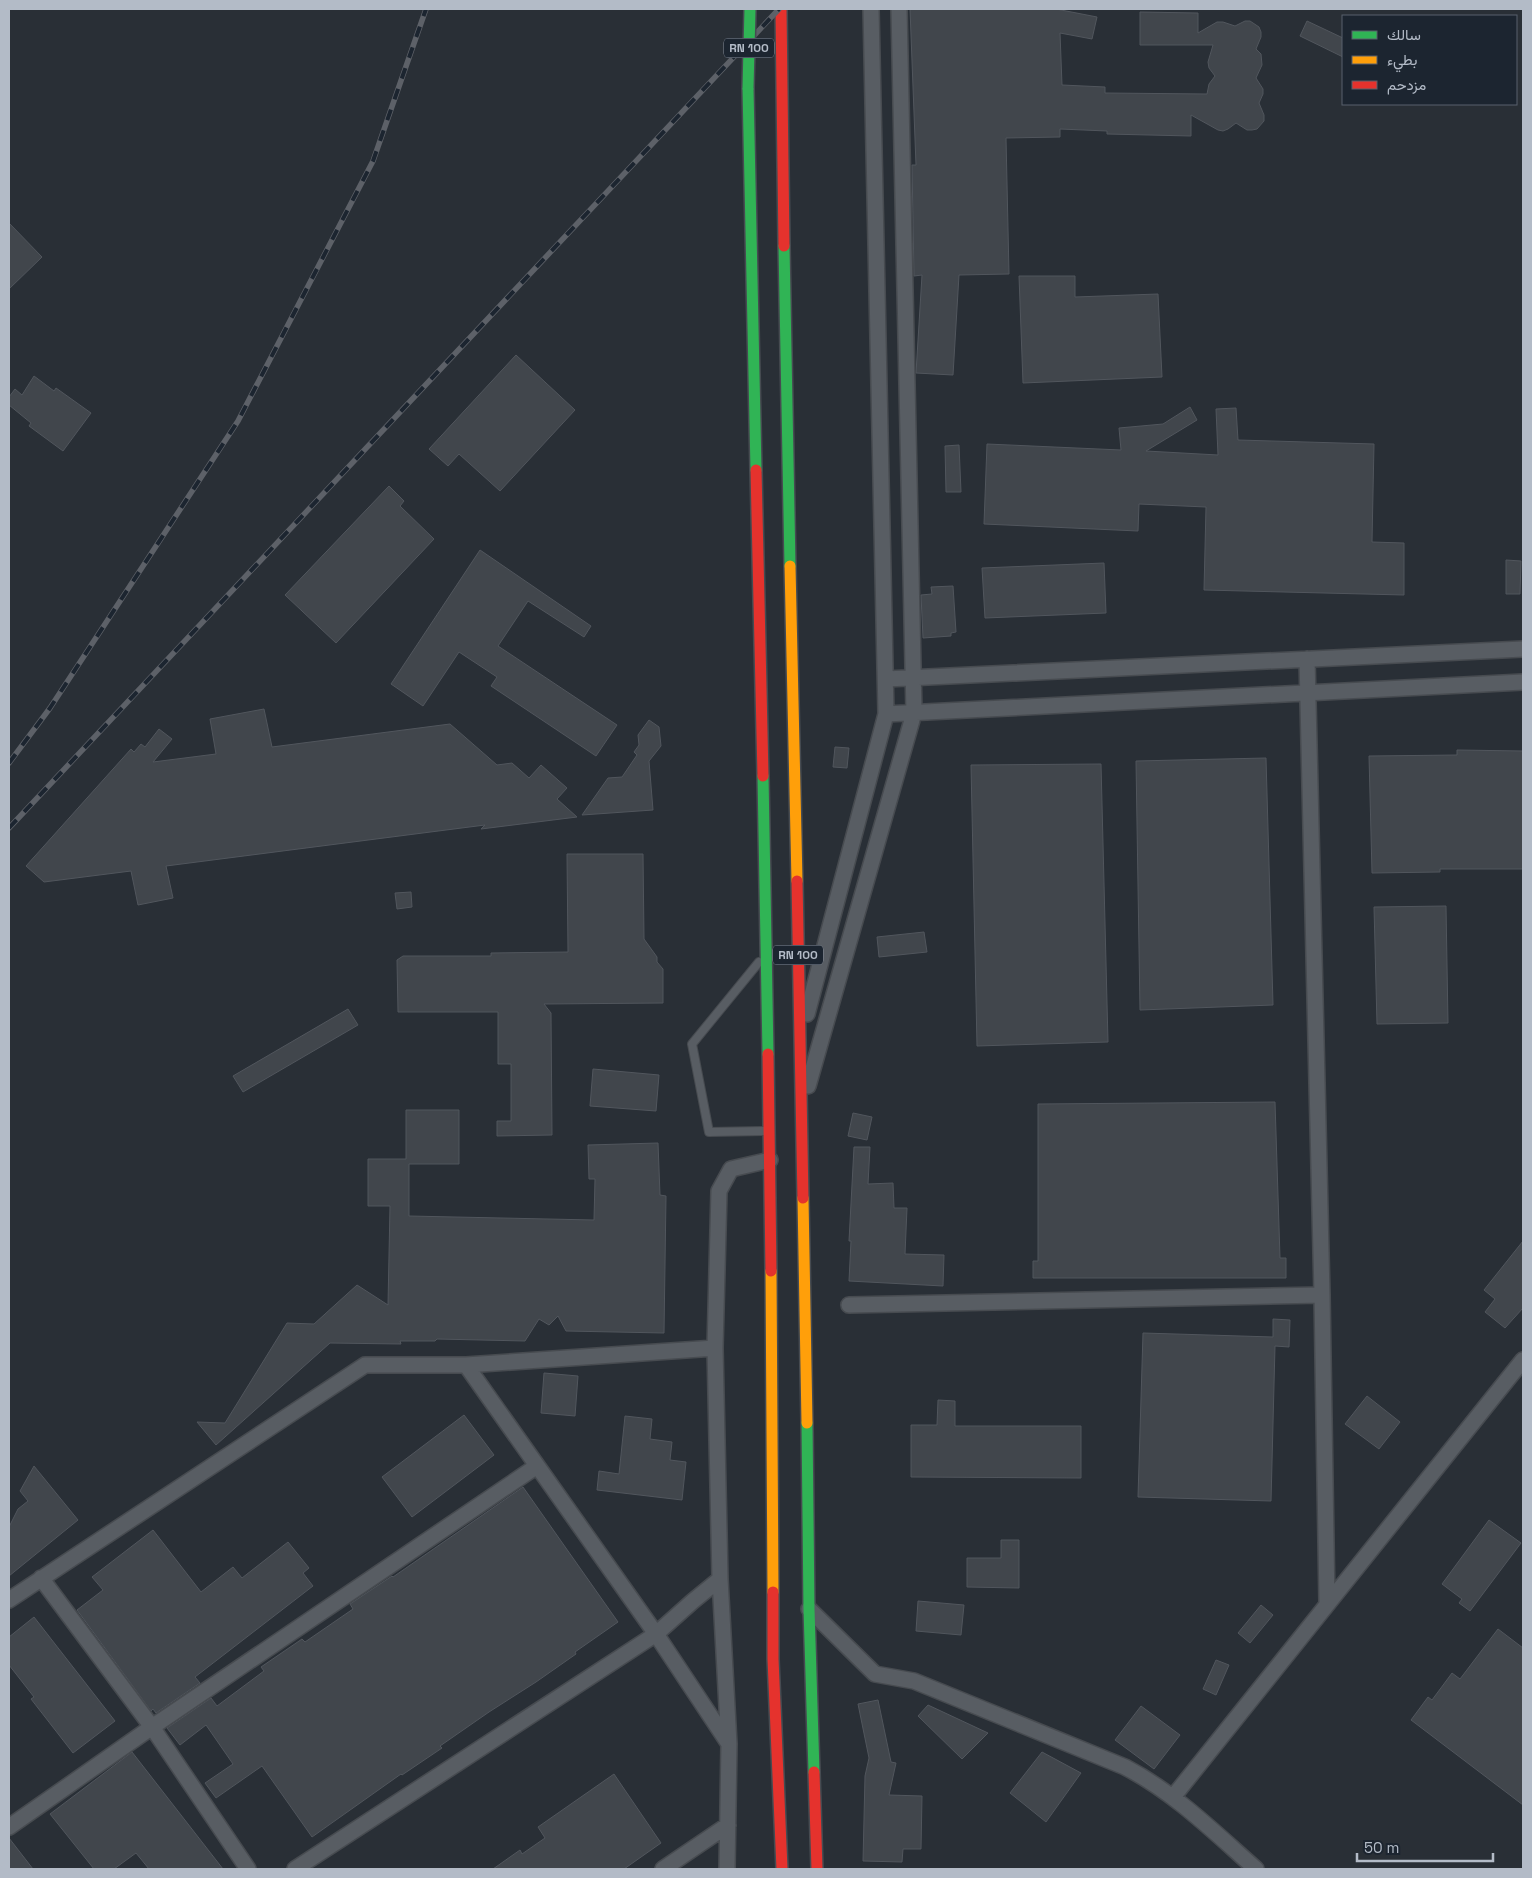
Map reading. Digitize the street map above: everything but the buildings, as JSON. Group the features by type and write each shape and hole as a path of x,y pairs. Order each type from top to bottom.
{"highway":[{"name":"RN 100","path":"750,9 748,88 770,1131 773,1635 782,1869"},
{"name":"RN 100","path":"781,9 785,338 800,1043 809,1609 817,1869"}],"street":[{"path":"800,1043 886,714 870,9"},
{"path":"801,1112 914,713 899,9"},
{"path":"886,679 1523,648"},
{"path":"1307,659 1322,1295 1327,1604"},
{"path":"886,714 1523,682"},
{"path":"727,1869 729,1744 720,1579 715,1348 719,1191 731,1169 770,1160"},
{"path":"849,1305 1322,1295"},
{"path":"9,1600 365,1365 466,1365 715,1348"},
{"path":"1174,1797 1523,1362"},
{"path":"466,1365 656,1634 729,1744"},
{"path":"9,1826 538,1466"},
{"path":"41,1578 152,1727 248,1869"},
{"path":"295,1869 656,1634 720,1579"},
{"path":"809,1609 875,1674 914,1681 1125,1767 1149,1780 1174,1797 1256,1869"},
{"path":"663,1869 728,1824"}],"lane":[{"path":"766,953 692,1044 708,1132 770,1131"}],"railway":[{"path":"9,763 50,708 238,421 373,161 426,9"},
{"path":"9,828 779,9"}],"traffic: fast":[{"path":"748,88 750,9"},
{"path":"748,88 756,470"},
{"path":"784,246 790,566"},
{"path":"763,776 768,1054"},
{"path":"807,1423 809,1609 814,1772"}],"traffic: slow":[{"path":"790,566 797,881"},
{"path":"803,1198 807,1423"},
{"path":"771,1271 773,1592"}],"traffic: jam":[{"path":"781,9 784,246"},
{"path":"756,470 763,776"},
{"path":"797,881 803,1198"},
{"path":"768,1054 771,1271"},
{"path":"773,1592 773,1659 782,1869"},
{"path":"814,1772 817,1869"}]}
